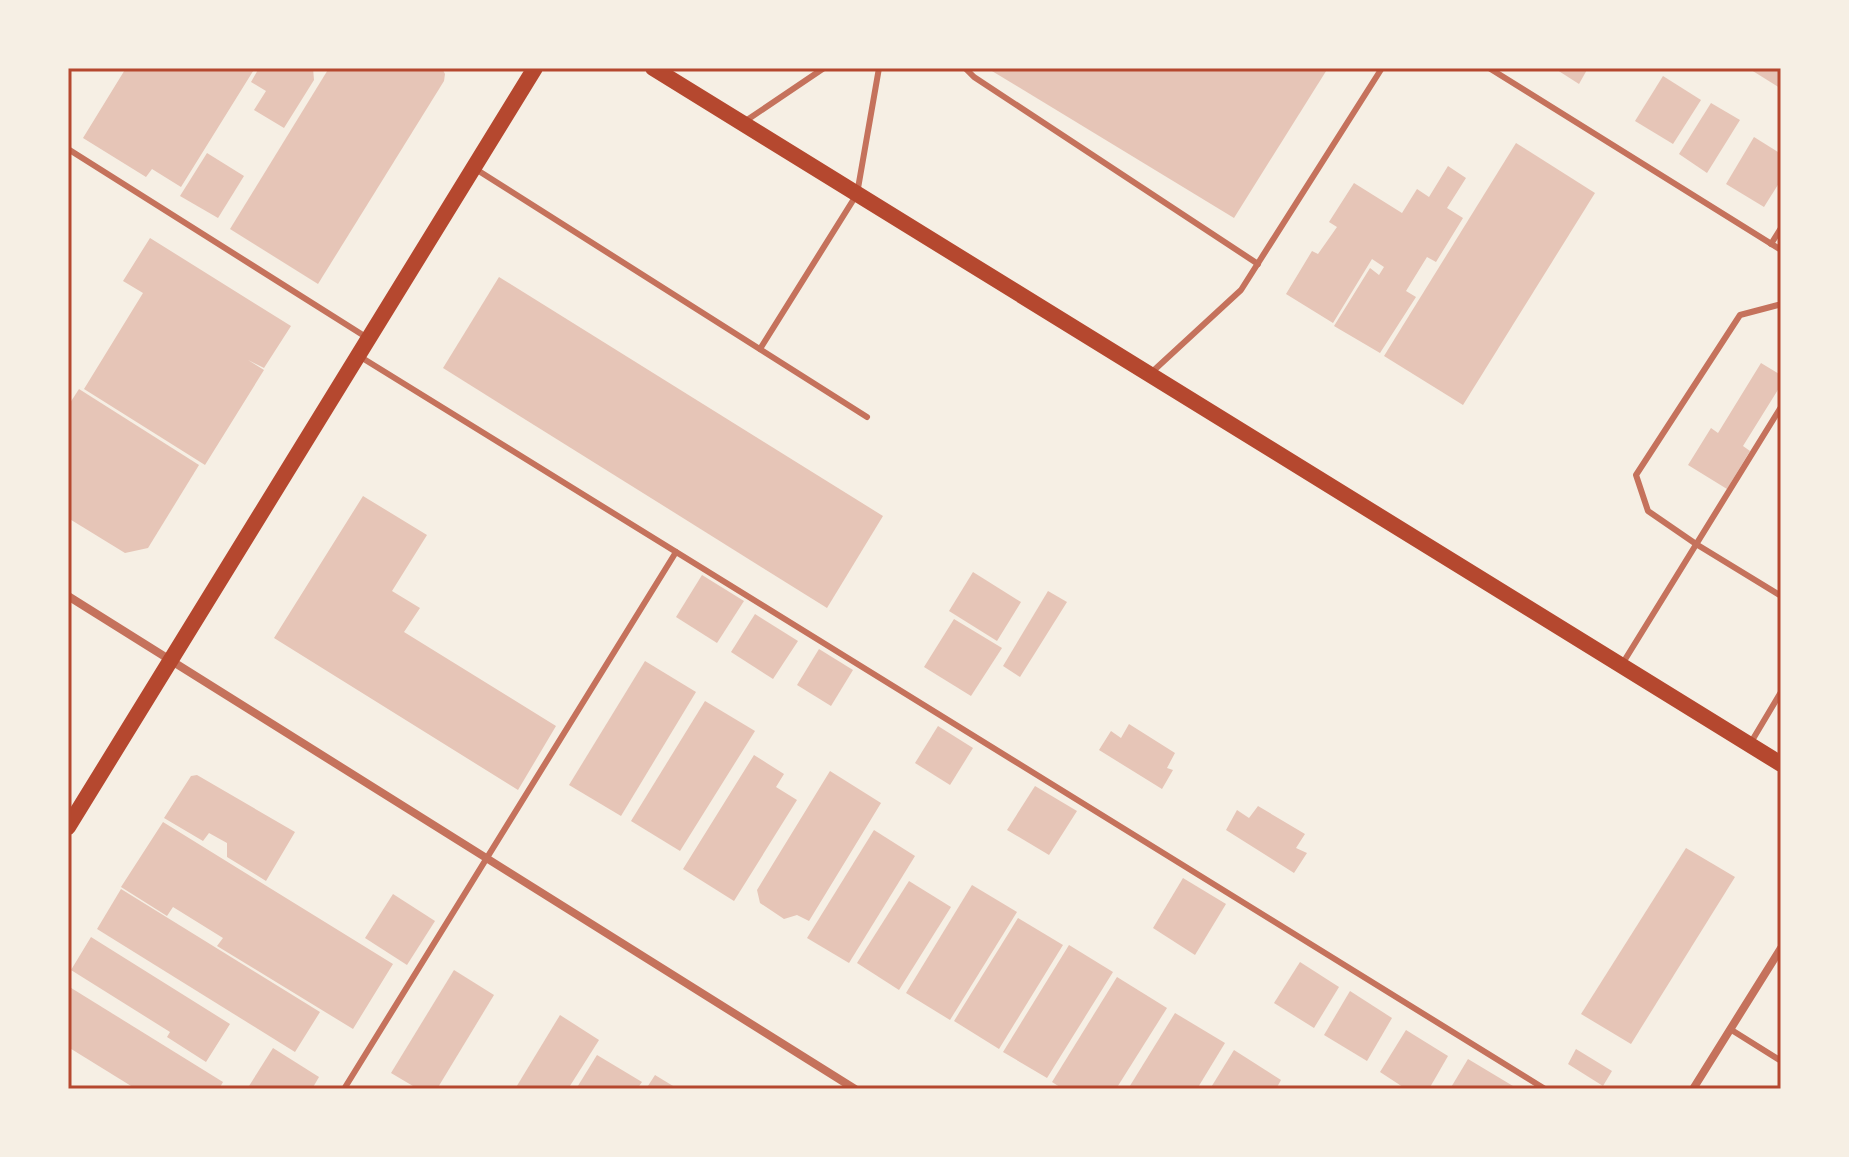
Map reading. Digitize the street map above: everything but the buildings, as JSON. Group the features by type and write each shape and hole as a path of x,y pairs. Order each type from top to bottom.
{"main road":[{"path":"68,827 535,68"},
{"path":"653,68 1781,764"}],"street":[{"path":"68,596 855,1089"},
{"path":"1693,1089 1781,948"}],"lane":[{"path":"743,123 824,68"},
{"path":"760,349 857,194 879,68"},
{"path":"965,68 1258,264"},
{"path":"1149,374 1241,290 1382,68"},
{"path":"1489,68 1781,250"},
{"path":"68,149 369,339"},
{"path":"474,168 867,417"},
{"path":"1771,244 1781,228"},
{"path":"1781,306 1740,315 1636,475 1648,511 1781,596"},
{"path":"359,356 1545,1089"},
{"path":"1621,666 1781,407"},
{"path":"344,1089 676,552"},
{"path":"1750,744 1781,692"},
{"path":"1730,1029 1781,1061"}]}
